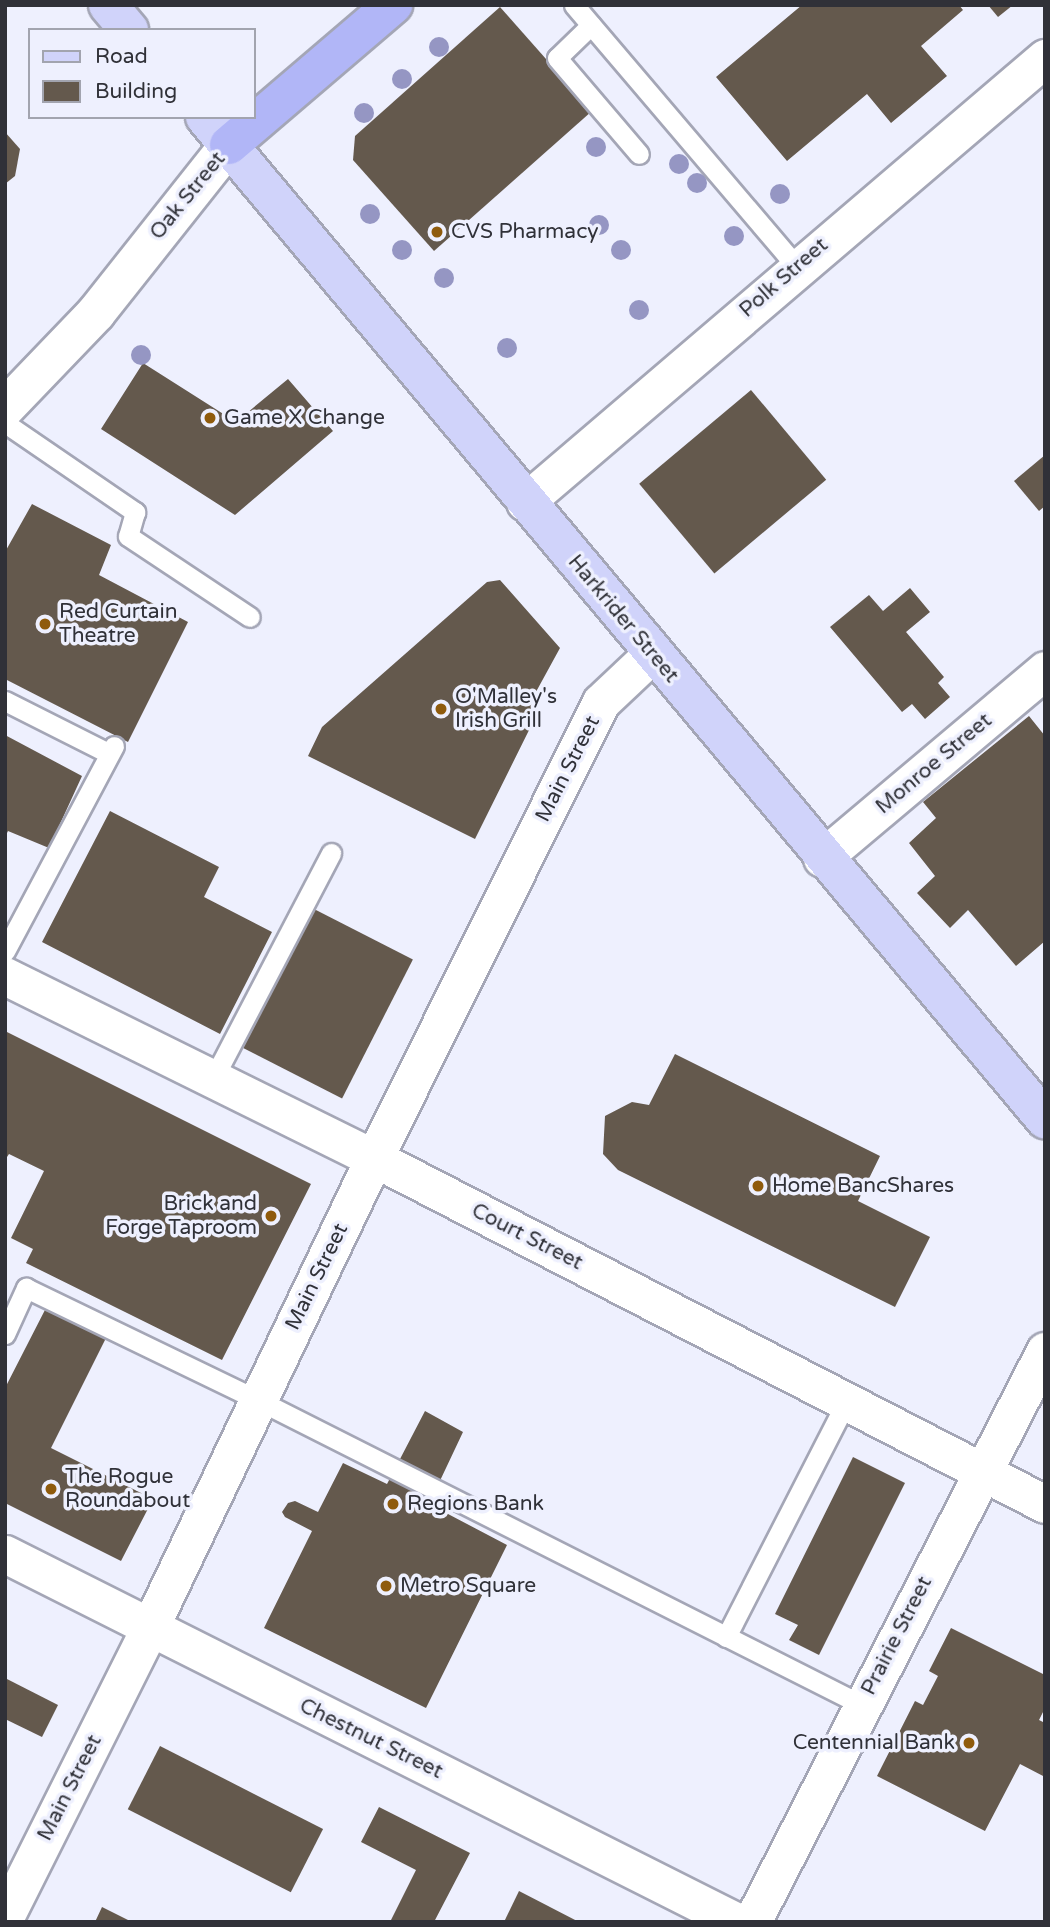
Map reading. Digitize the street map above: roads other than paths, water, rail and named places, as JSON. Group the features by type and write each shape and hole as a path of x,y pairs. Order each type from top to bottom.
{"highway":[{"name":"Oak Street","path":"256,103 393,5"},
{"name":"Oak Street","path":"217,131 234,119"}],"main road":[{"path":"108,5 127,28"},
{"name":"Oak Street","path":"5,408 96,313 217,131"},
{"name":"Harkrider Street","path":"217,131 822,858 1045,1119"}],"street":[{"name":"Polk Street","path":"525,502 1045,58"},
{"name":"Main Street","path":"5,1917 149,1629 374,1158 605,696 652,654"},
{"name":"Monroe Street","path":"822,858 1045,670"},
{"name":"Court Street","path":"5,976 374,1158 1045,1504"},
{"name":"Prairie Street","path":"752,1922 979,1471 1045,1351"},
{"name":"Chestnut Street","path":"5,1554 149,1629 737,1922"}],"lane":[{"path":"575,5 797,267"},
{"path":"591,25 557,58 639,154"},
{"path":"5,423 135,512 128,537 250,617"},
{"path":"5,701 111,749 5,951"},
{"path":"213,1079 331,853"},
{"path":"5,1334 26,1288 258,1400 862,1705"},
{"path":"726,1637 846,1402"}],"place":[{"name":"CVS Pharmacy","path":"437,232"},
{"name":"Game X Change","path":"210,418"},
{"name":"Red Curtain Theatre","path":"45,624"},
{"name":"O'Malley's Irish Grill","path":"441,709"},
{"name":"Home BancShares","path":"758,1186"},
{"name":"Brick and Forge Taproom","path":"271,1216"},
{"name":"The Rogue Roundabout","path":"51,1489"},
{"name":"Regions Bank","path":"393,1504"},
{"name":"Metro Square","path":"386,1586"},
{"name":"Centennial Bank","path":"969,1743"}]}
